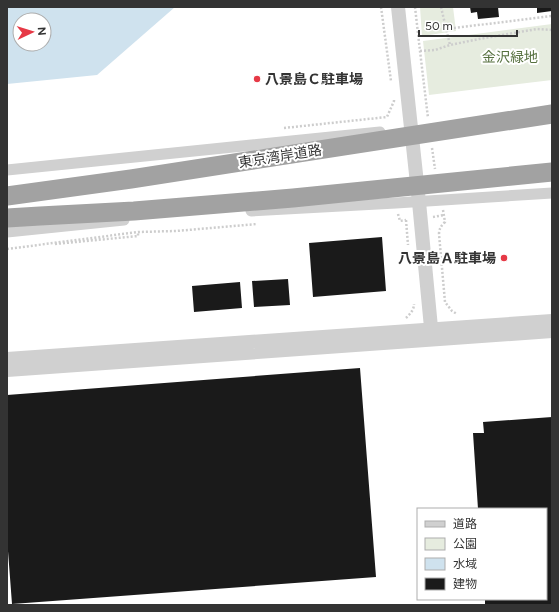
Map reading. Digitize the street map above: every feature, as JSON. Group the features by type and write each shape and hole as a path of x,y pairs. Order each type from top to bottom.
{"highway":[{"name":"東京湾岸道路","path":"7,196 146,177 552,114"},
{"path":"7,218 134,211 300,197 552,172"}],"street":[{"path":"398,7 419,202 431,335"},
{"path":"7,170 411,128"},
{"path":"7,232 190,214 419,202 552,193"},
{"path":"7,370 431,335 552,321"},
{"path":"7,359 431,335 552,331"}],"path":[{"path":"381,7 392,86"},
{"path":"415,7 429,122"},
{"path":"441,7 450,45"},
{"path":"446,29 552,16"},
{"path":"420,51 435,50 450,45 479,39 537,29 552,30"},
{"path":"393,94 394,101"},
{"path":"432,146 435,169"},
{"path":"442,200 445,222 441,226 439,234 445,302 452,312 461,316"},
{"path":"406,220 409,251"},
{"path":"7,249 138,236 138,233 263,223"},
{"path":"404,319 411,313 414,306 414,298"}],"green space":[{"path":"420,7 453,7 456,31 422,36"},
{"name":"金沢緑地","path":"552,24 552,80 429,95 423,41"}],"water":[{"path":"7,7 175,7 97,75 7,84"}],"building":[{"path":"470,7 498,7 499,17 478,19 477,12 471,13"},
{"path":"537,7 552,7 552,11 537,13"},
{"path":"382,237 386,291 313,297 309,243"},
{"path":"288,279 290,305 254,307 252,281"},
{"path":"240,282 242,308 194,312 192,286"},
{"path":"360,368 376,577 12,604 7,538 7,395"},
{"path":"552,417 552,605 485,605 485,600 547,600 547,508 478,508 473,433 484,433 483,422"}],"place":[{"name":"八景島Ｃ駐車場","path":"257,79"},
{"name":"八景島Ａ駐車場","path":"504,258"}]}
